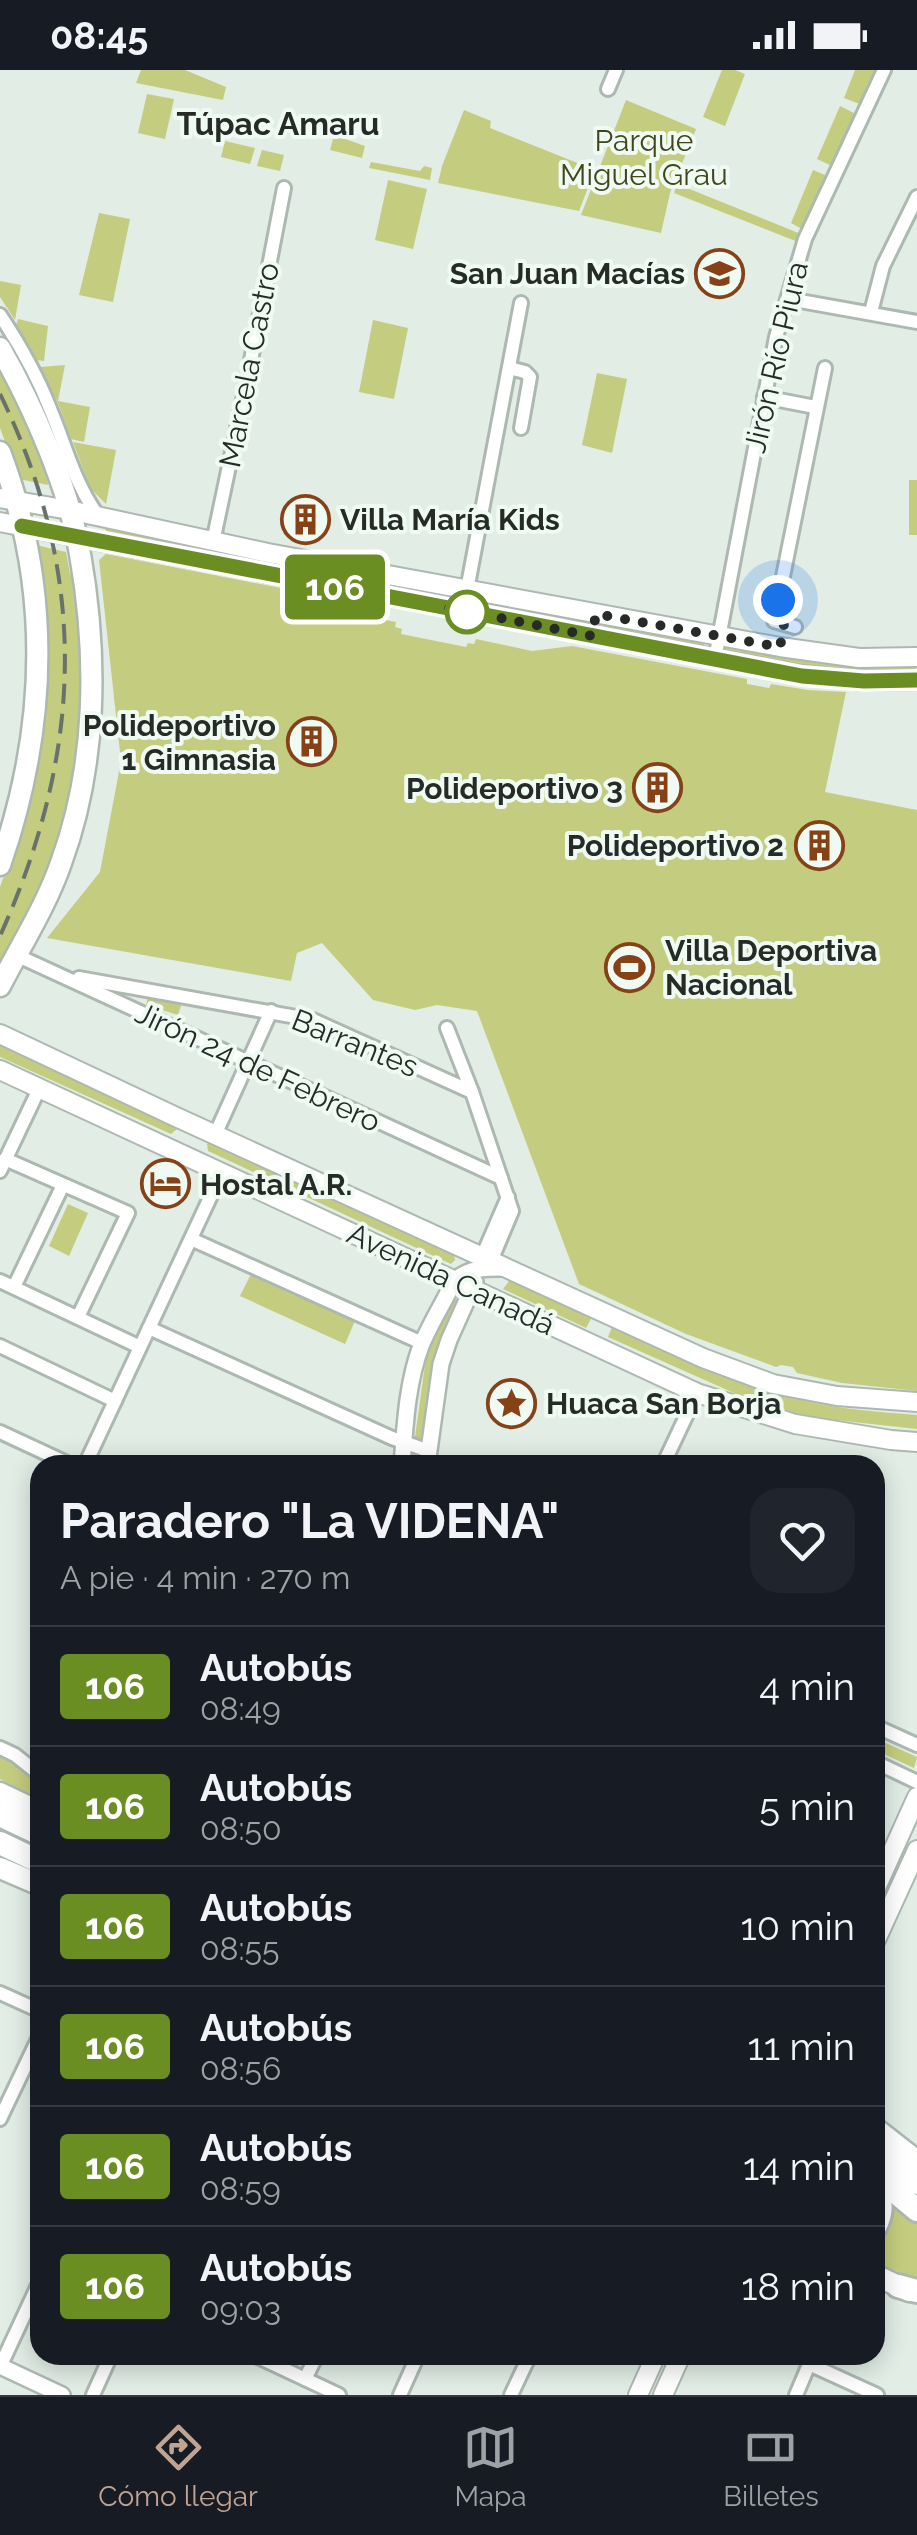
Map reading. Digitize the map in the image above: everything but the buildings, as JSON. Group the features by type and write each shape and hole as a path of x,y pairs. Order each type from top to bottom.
{"highway":[{"path":"0,1815 30,1829"},
{"path":"0,1843 30,1857"},
{"path":"0,1852 30,1860"},
{"path":"885,2157 917,2184"},
{"path":"885,2183 917,2210"}],"main road":[{"path":"0,348 37,422 69,510 87,609 92,663 86,766 61,863 0,986"},
{"path":"0,452 8,500 22,526 36,609 38,659 26,779 0,865"},
{"path":"8,500 213,542 329,586 830,679 917,680"},
{"path":"0,522 467,590 780,647 858,658 917,657"},
{"path":"592,636 596,614"},
{"name":"Avenida Canadá","path":"0,1034 462,1247 488,1264 703,1358 772,1384 836,1396 917,1402"},
{"name":"Avenida Canadá","path":"0,1070 697,1392 794,1424 917,1442"},
{"path":"164,1145 171,1145 182,1136 183,1128 174,1116"},
{"path":"200,1161 196,1150 200,1139 212,1134"},
{"path":"596,1345 594,1328 610,1316"},
{"path":"0,1793 30,1807"},
{"path":"885,1867 894,1847 910,1829 917,1797"},
{"path":"885,1921 916,1855"},
{"path":"0,1868 30,1882"},
{"path":"885,2135 916,2157"},
{"path":"885,2280 910,2291"},
{"path":"638,2395 652,2365"},
{"path":"663,2395 676,2365"}],"street":[{"path":"608,89 616,70"},
{"name":"Jirón Río Piura","path":"714,659 776,337 804,240 884,70"},
{"name":"Marcela Castro","path":"213,542 284,188"},
{"path":"871,312 883,266 917,197"},
{"path":"789,298 917,322"},
{"path":"467,590 522,303"},
{"path":"0,315 43,391 76,480 99,517"},
{"path":"509,368 530,377 521,428"},
{"path":"780,647 790,626 774,621 825,368"},
{"path":"764,397 815,407"},
{"name":"Jirón 24 de Febrero","path":"16,955 500,1178"},
{"name":"Barrantes","path":"58,975 313,1020 472,1092"},
{"path":"212,1134 270,1012"},
{"path":"428,1455 441,1364 449,1340 512,1211 448,1028"},
{"path":"38,1088 3,1165 64,1184 128,1213 78,1318"},
{"path":"90,1455 222,1172"},
{"path":"14,1288 64,1184"},
{"path":"190,1239 422,1344"},
{"path":"403,1455 414,1369 422,1344 454,1281 488,1264"},
{"path":"0,1281 140,1346"},
{"path":"149,1328 404,1442 424,1455"},
{"path":"0,1346 115,1401"},
{"path":"668,1455 697,1392"},
{"path":"0,1432 49,1455"},
{"path":"885,1731 917,1745"},
{"path":"0,1748 30,1767"},
{"path":"885,1767 917,1782"},
{"path":"894,1847 916,1855"},
{"path":"0,1993 30,2006"},
{"path":"0,2119 30,2056"},
{"path":"30,2302 0,2366 62,2395"},
{"path":"93,2395 107,2365"},
{"path":"276,2365 339,2395"},
{"path":"306,2379 312,2365"},
{"path":"400,2395 414,2365"},
{"path":"512,2395 526,2365"},
{"path":"796,2395 808,2365"},
{"path":"822,2365 877,2395"}],"green space":[{"path":"141,70 185,70 226,87 223,100 136,83"},
{"path":"722,70 745,74 725,126 703,117"},
{"path":"855,70 877,70 862,105 844,98"},
{"path":"147,94 174,99 165,139 138,133"},
{"name":"Parque Miguel Grau","path":"626,100 696,129 670,193 661,233 581,215"},
{"path":"840,106 856,114 832,166 817,159"},
{"path":"464,110 491,121 490,128 595,170 579,211 438,183"},
{"path":"334,135 365,146 362,158 330,150"},
{"path":"225,141 255,148 250,164 221,157"},
{"path":"262,150 284,155 280,171 257,166"},
{"path":"371,162 420,171 424,166 432,168 430,180 369,168"},
{"path":"813,170 825,175 802,229 791,223"},
{"path":"388,180 427,189 413,249 375,240"},
{"path":"677,184 801,234 798,242 674,193"},
{"path":"99,213 130,219 113,302 79,295"},
{"path":"0,281 21,285 15,320 0,297"},
{"path":"18,319 48,326 44,361 36,360 16,325"},
{"path":"373,320 408,328 394,399 359,392"},
{"path":"65,365 58,401 90,407 84,442 71,439 40,367"},
{"path":"0,366 36,439 48,485 19,479 0,428"},
{"path":"597,373 627,379 612,453 582,445"},
{"path":"73,442 116,450 106,504 90,488"},
{"path":"909,480 917,480 917,535 909,535"},
{"path":"102,524 259,560 257,563 110,537"},
{"path":"36,545 66,552 70,574 79,584 82,708 76,774 52,862 0,974 0,887 21,828 38,755"},
{"name":"Villa Deportiva Nacional","path":"106,554 286,589 323,599 349,613 396,622 401,634 466,647 476,639 532,651 572,646 747,679 747,684 769,688 771,684 846,692 825,792 917,810 917,1391 842,1383 797,1373 793,1367 776,1367 686,1334 579,1284 477,1011 437,1005 415,1010 373,1000 322,943 297,953 291,981 47,938 100,872 121,761 99,560"},
{"path":"280,560 587,618 586,628 279,568"},
{"path":"607,621 705,639 703,651 605,631"},
{"path":"727,642 915,663 916,672 843,673 725,656"},
{"path":"150,990 183,1000 178,1015 146,1005"},
{"path":"0,1044 177,1125 177,1129 171,1134 0,1057"},
{"path":"213,1141 454,1253 455,1260 451,1264 208,1151 207,1144"},
{"path":"68,1204 88,1213 69,1256 49,1246"},
{"path":"252,1272 355,1321 345,1344 240,1296"},
{"path":"509,1281 592,1317 586,1328 503,1289"},
{"path":"453,1298 459,1303 437,1349 423,1455 412,1455 427,1351"},
{"path":"612,1327 753,1386 801,1400 917,1415 917,1429 808,1417 734,1393 608,1337"},
{"path":"885,1743 917,1757 914,1768 885,1755"},
{"path":"0,1755 30,1776 30,1795 0,1779"},
{"path":"893,2198 917,2223 917,2279 885,2267 885,2227"}],"railway":[{"path":"0,394 29,463 50,530 61,598 65,665 60,732 48,800 28,867 0,936"}],"bus line":[{"name":"106","path":"22,526 802,676 917,680"}],"place":[{"name":"San Juan Macías","path":"720,273"},
{"name":"Villa María Kids","path":"305,519"},
{"name":"Polideportivo 1 Gimnasia","path":"311,742"},
{"name":"Polideportivo 3","path":"658,788"},
{"name":"Polideportivo 2","path":"819,845"},
{"name":"Villa Deportiva Nacional","path":"630,967"},
{"name":"Hostal A.R.","path":"165,1184"},
{"name":"Huaca San Borja","path":"511,1403"}],"district":[{"name":"Túpac Amaru","path":"278,123"}],"route":[{"path":"467,612 449,608 592,636 596,614 780,647 784,625 774,621 778,600"}]}
